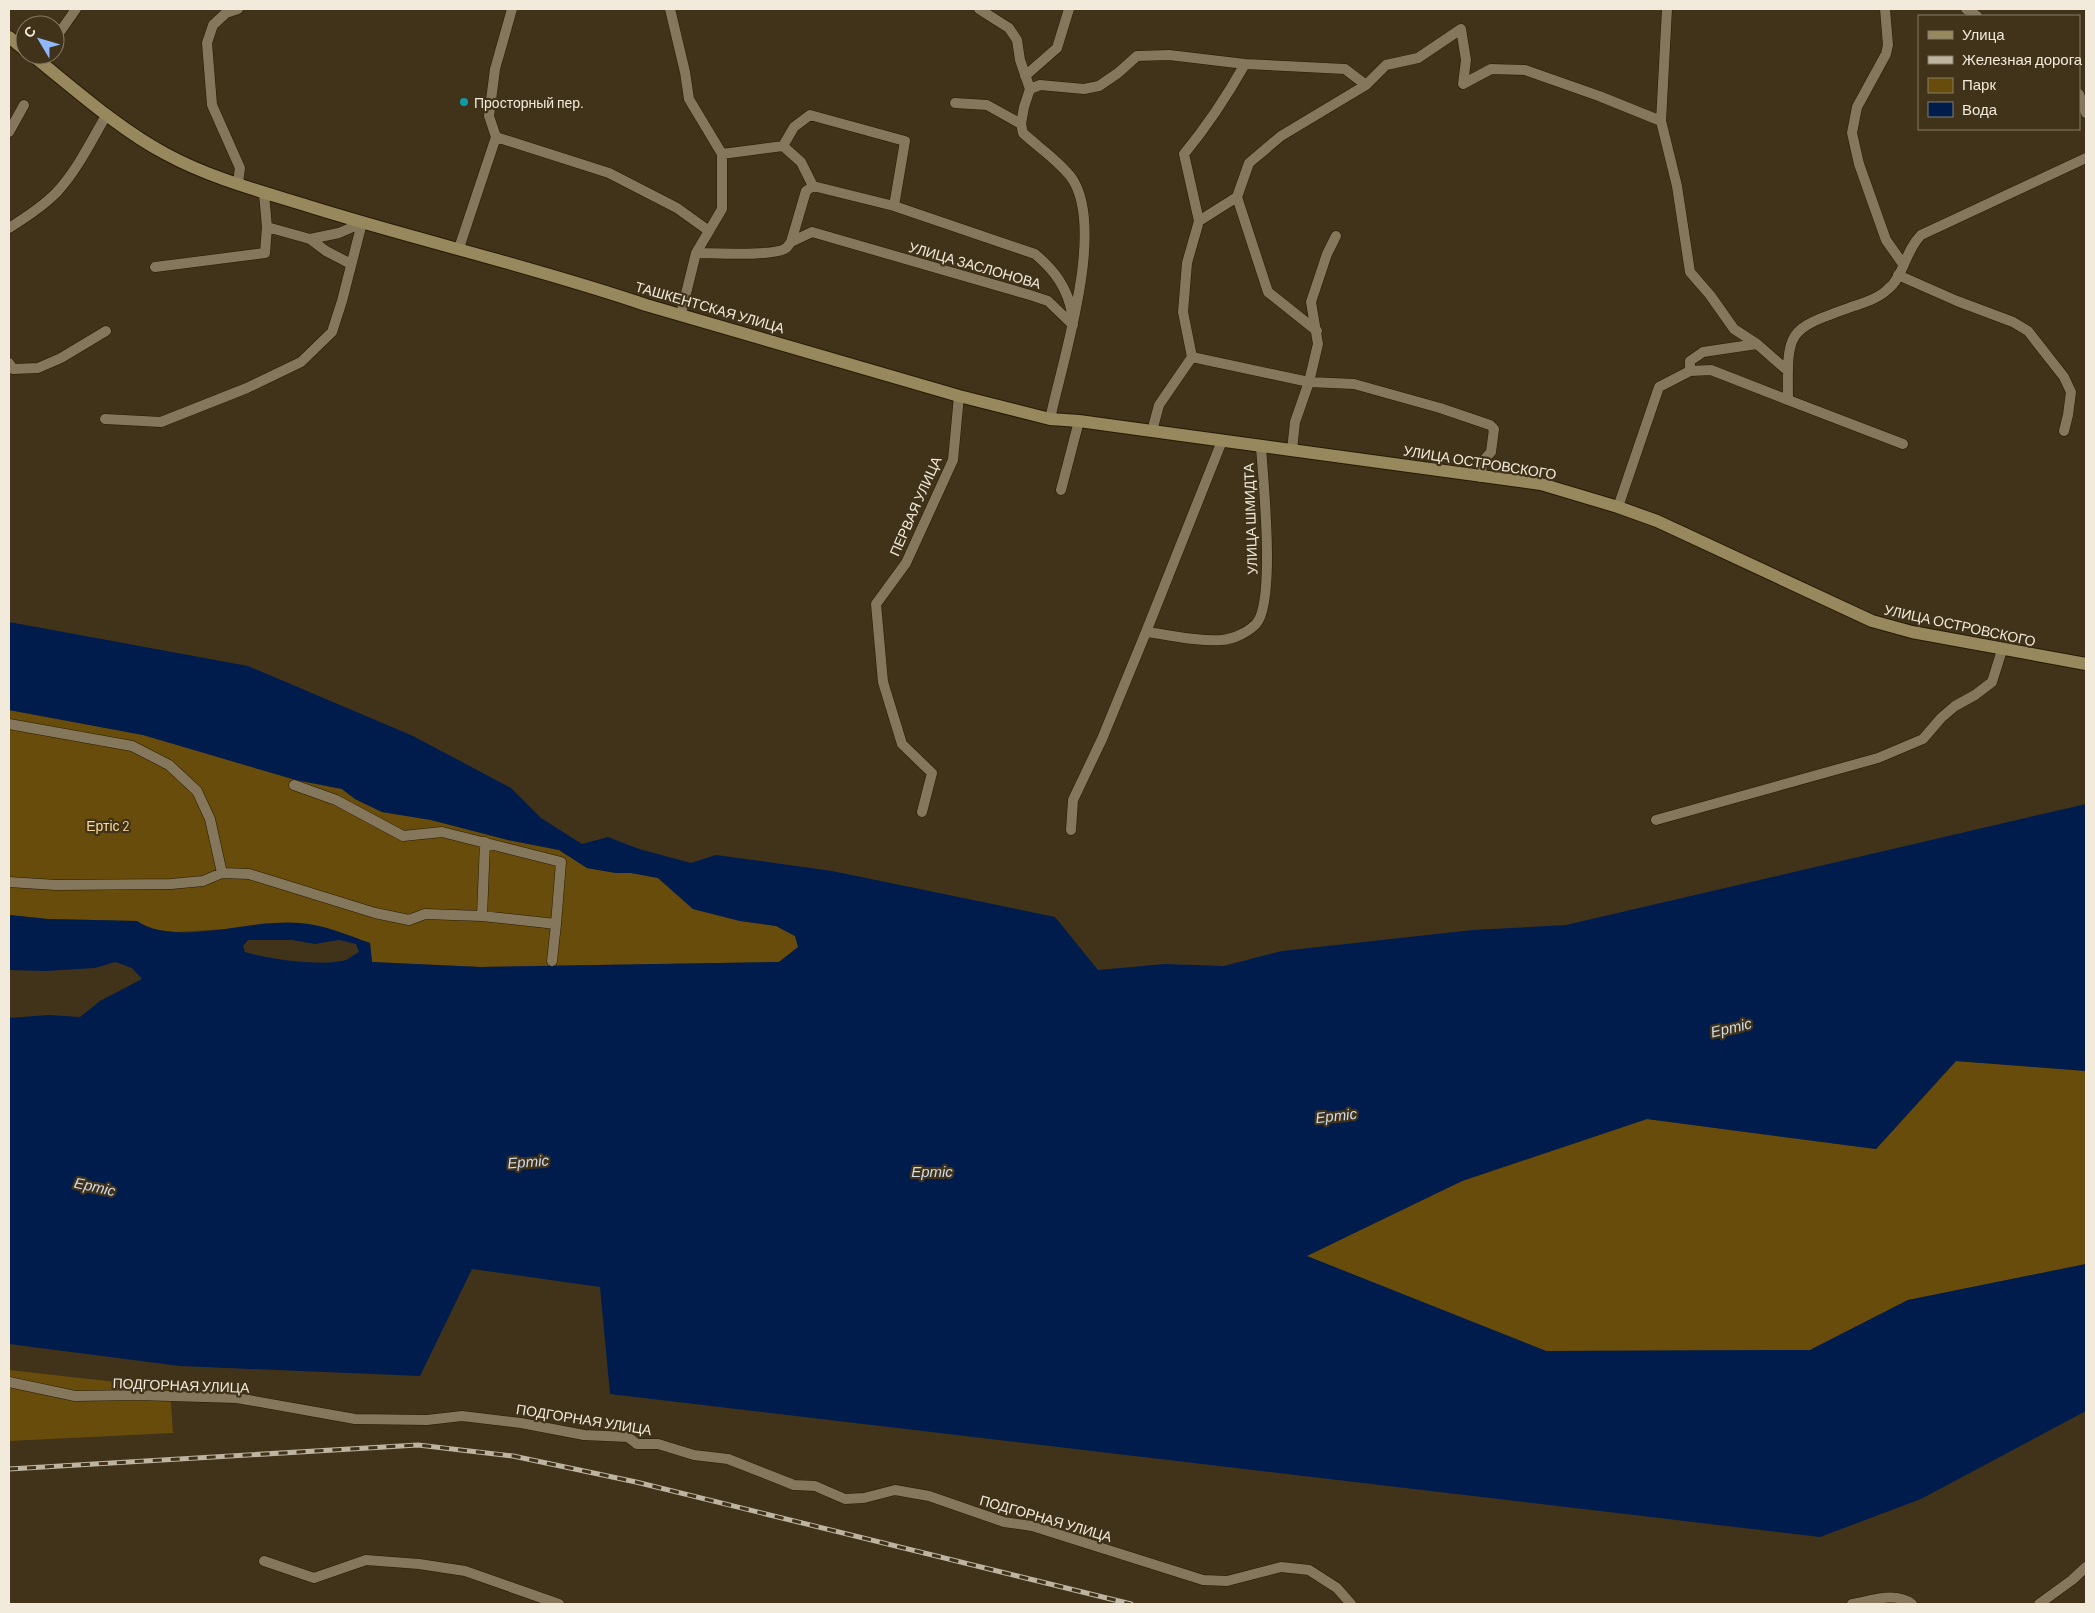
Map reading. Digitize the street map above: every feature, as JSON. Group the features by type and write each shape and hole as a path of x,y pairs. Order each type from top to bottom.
{"main road":[{"name":"ТАШКЕНТСКАЯ УЛИЦА","path":"47,65 107,114 164,154 264,194 362,223 459,248 959,396 1050,419"},
{"name":"УЛИЦА ОСТРОВСКОГО","path":"1050,419 1152,430 1261,447 1540,484 1618,506 1657,521 1872,621 1912,632 2086,664"}],"street":[{"path":"65,25 76,9"},
{"path":"238,9 226,13 213,25 207,42 212,105 240,168 238,183"},
{"path":"459,248 496,137 490,116 494,78 512,9"},
{"path":"670,9 685,72 689,99 722,154 722,209 696,253 681,314"},
{"path":"979,9 1008,28 1017,40 1020,60 1030,90 1024,107 1021,124 1022,133 1071,177 1078,192 1086,238 1073,325 1050,419"},
{"path":"1025,76 1057,48 1069,9"},
{"path":"1667,9 1661,121 1677,186 1690,272 1710,295 1734,329 1757,344 1788,371"},
{"path":"1885,9 1888,45 1886,54 1857,107 1852,133 1859,164 1886,240 1901,269 1956,301 2013,322 2028,331 2064,377 2071,392 2064,431"},
{"path":"1317,332 1268,292 1237,197 1249,163 1281,136 1366,85 1386,65 1418,58 1461,29 1466,60 1463,84 1491,69 1525,70 1599,96 1661,121"},
{"path":"1030,90 1040,85 1084,89 1099,86 1118,73 1137,56 1170,55 1245,64 1345,69 1366,85"},
{"path":"1152,430 1159,405 1192,357 1183,312 1187,264 1199,221 1184,154 1227,97 1245,64"},
{"path":"2080,97 2086,113"},
{"path":"955,103 987,105 1021,124"},
{"path":"9,132 24,106"},
{"path":"10,227 23,220 56,193 80,161 107,114"},
{"path":"783,146 794,127 810,115 904,142 894,206"},
{"path":"496,137 609,173 677,208 709,231"},
{"path":"722,154 783,146 801,162 813,186 806,191 791,242"},
{"path":"1788,400 1788,351 1792,340 1799,330 1809,322 1879,296 1889,289 1897,280 1913,243 1921,235 2086,158"},
{"name":"УЛИЦА ЗАСЛОНОВА","path":"813,186 894,206 1035,254 1050,267 1060,282 1070,302 1073,325"},
{"path":"155,267 265,254 267,227 264,194"},
{"path":"1199,221 1237,197"},
{"path":"267,227 310,238 340,233 362,223"},
{"path":"105,419 161,422 247,388 301,362 332,332 342,302 362,223"},
{"name":"УЛИЦА ЗАСЛОНОВА","path":"696,253 775,252 785,249 791,242 812,232 1048,301 1073,325"},
{"path":"1292,450 1295,422 1309,382 1318,344 1311,302 1327,254 1336,236"},
{"path":"310,238 326,251 351,264"},
{"path":"9,363 14,369 38,368 61,358 106,331"},
{"path":"1690,371 1690,361 1703,352 1757,344"},
{"path":"1192,357 1309,382 1354,384 1440,408 1490,425 1494,429 1491,452 1482,462 1480,477"},
{"path":"1618,506 1659,387 1690,371 1711,370 1903,444"},
{"name":"ПЕРВАЯ УЛИЦА","path":"922,812 932,773 902,744 883,682 876,604 906,563 953,460 959,396"},
{"path":"1062,490 1079,421"},
{"path":"1072,830 1073,800 1102,738 1146,632 1222,441"},
{"name":"УЛИЦА ШМИДТА","path":"1146,632 1223,640 1240,635 1257,623 1266,598 1268,551 1265,532 1261,447"},
{"path":"1656,820 1878,758 1923,739 1948,712 1992,682 2002,650"},
{"path":"9,724 132,746 169,765 196,792 210,819 222,873"},
{"path":"294,785 336,800 403,836 442,832 561,862 552,961"},
{"path":"482,916 485,842"},
{"path":"9,882 56,885 171,884 203,881 222,873 249,874 375,913 409,920 425,914 482,916 556,924"},
{"name":"ПОДГОРНАЯ УЛИЦА","path":"9,1382 75,1396 137,1395 236,1398 355,1419 427,1420 462,1416 521,1423 584,1435 628,1437 637,1444 658,1444 694,1455 728,1459 794,1485 815,1486 845,1499 864,1498 895,1490 929,1496 1004,1522 1032,1526 1203,1580 1227,1581 1281,1567 1309,1570 1338,1588 1350,1604"},
{"path":"264,1561 314,1578 366,1560 419,1564 465,1571 559,1604"},
{"path":"2039,1604 2072,1580 2086,1566"},
{"path":"1852,1604 1890,1597 1904,1598 1912,1604"}],"green space":[{"name":"Ертіс 2","path":"9,710 143,735 296,780 342,789 355,799 382,812 431,820 508,840 559,850 587,868 658,878 693,909 740,921 776,926 795,936 799,947 779,962 480,967 372,962 370,943 267,923 226,929 176,932 148,929 137,921 48,919 9,915"},
{"path":"1956,1061 2086,1071 2086,1264 1908,1300 1810,1350 1546,1351 1306,1256 1462,1181 1647,1119 1876,1149"},
{"path":"9,1370 170,1388 173,1433 9,1441"}],"water":[{"name":"Ертіс","path":"9,622 248,666 413,736 511,788 541,818 582,844 608,837 639,849 691,863 716,855 832,871 1055,917 1098,970 1165,964 1224,966 1282,951 1473,930 1566,925 2086,804 2086,1071 1956,1061 1876,1149 1647,1119 1462,1181 1307,1256 1546,1351 1810,1350 1908,1300 2086,1264 2086,1411 1921,1499 1820,1537 610,1394 600,1287 472,1269 420,1376 180,1366 9,1344 9,1018 49,1015 80,1017 100,1001 142,979 132,968 115,962 95,968 46,971 9,970 9,915 48,919 137,921 154,929 173,932 216,930 260,924 300,923 327,928 370,943 372,962 480,967 779,962 798,947 795,936 776,926 740,921 693,909 658,878 587,868 559,850 508,840 431,820 382,812 355,799 342,789 296,780 143,735 9,710","holes":["248,940 292,940 315,944 339,940 356,944 359,952 346,960 324,963 255,955 245,952 243,946"]}],"railway":[{"path":"9,1469 418,1445 513,1456 636,1482 1131,1604"}],"place":[{"name":"Просторный пер.","path":"464,102"}]}
